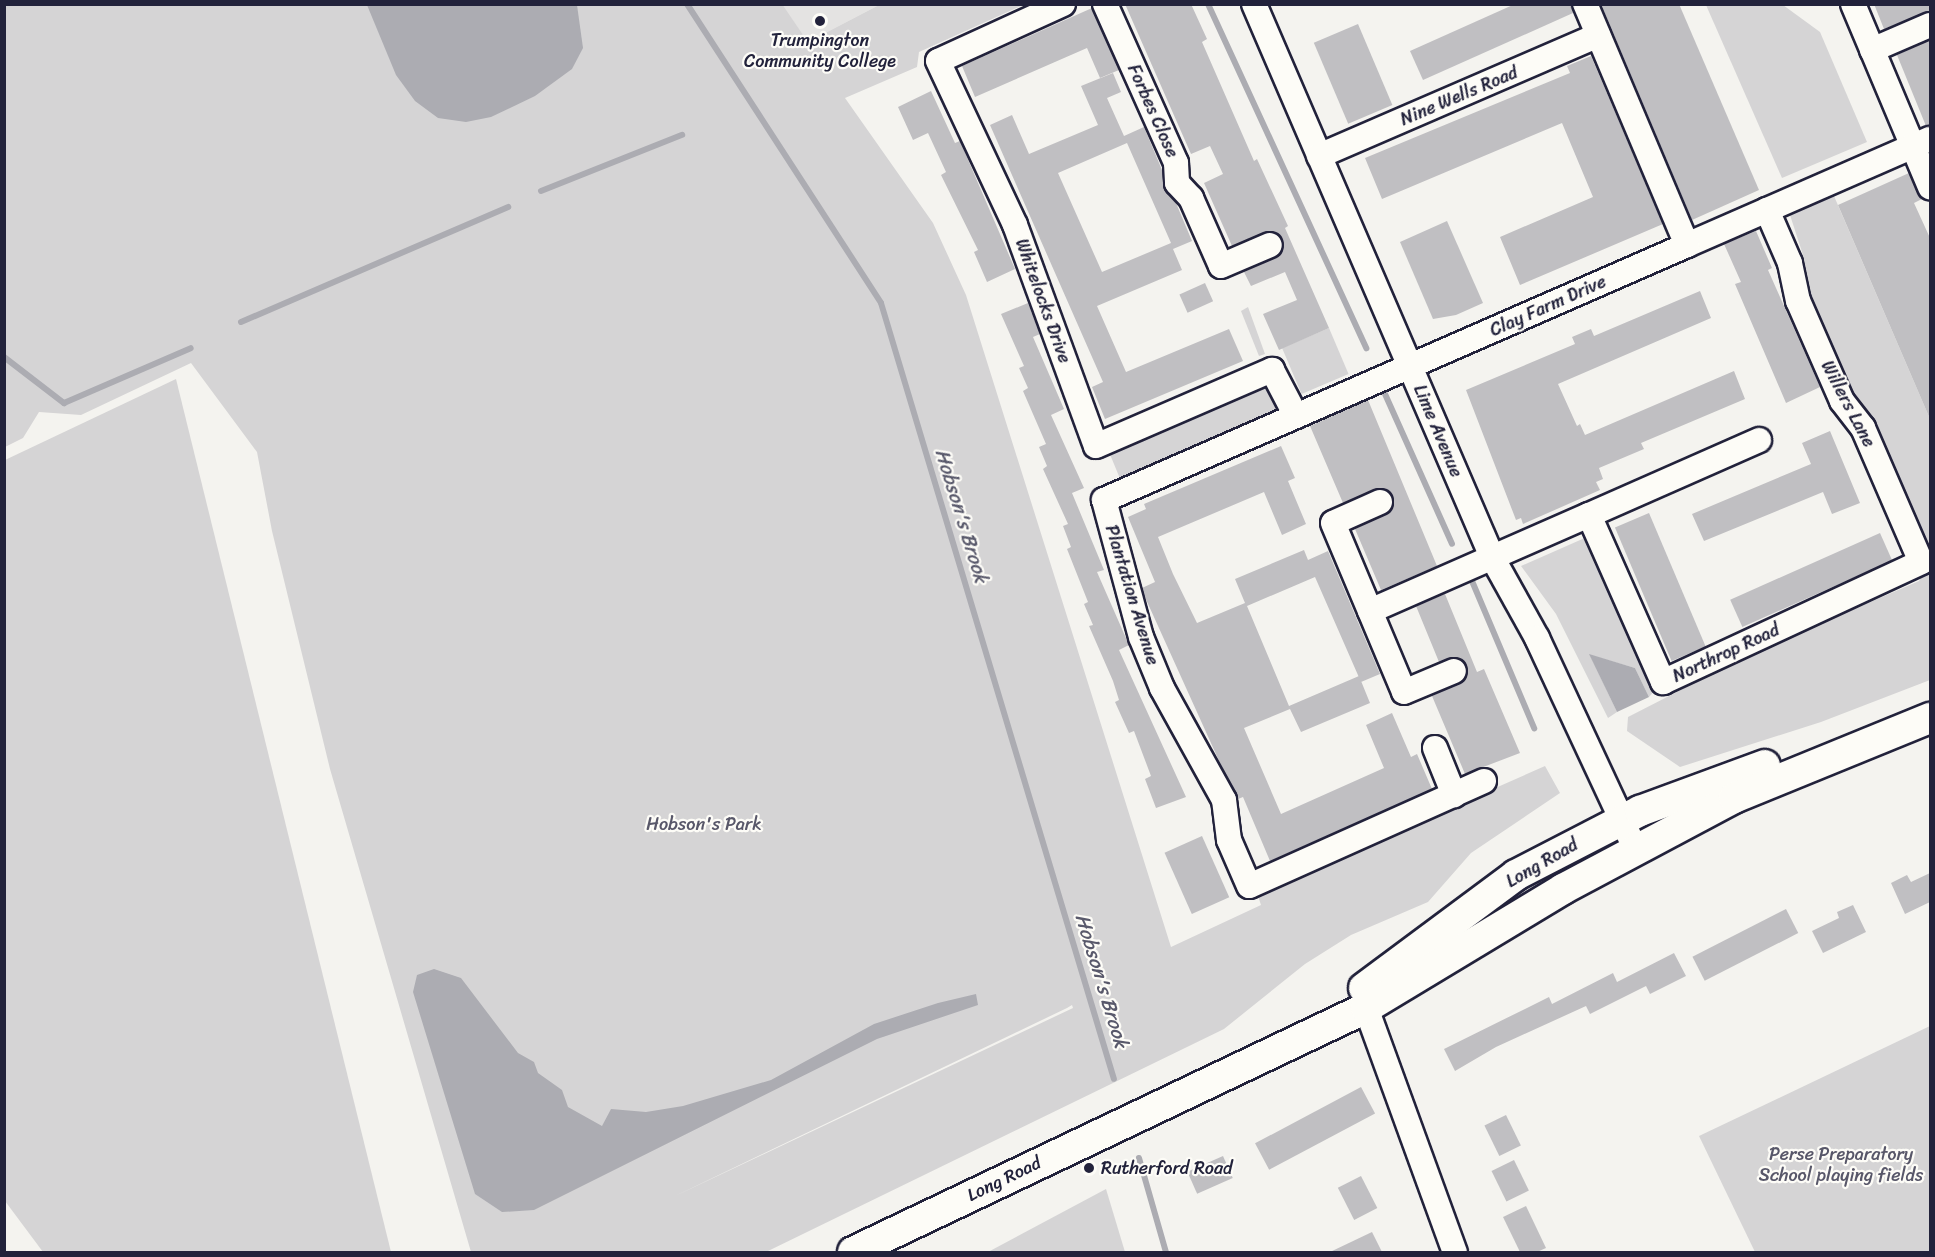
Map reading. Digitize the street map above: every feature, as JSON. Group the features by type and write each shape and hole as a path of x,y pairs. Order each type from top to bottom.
{"main road":[{"name":"Long Road","path":"1156,1107 1368,986 1516,875 1619,821 1930,700"},
{"name":"Long Road","path":"853,1252 1366,1008 1563,889 1734,798 1930,718"}],"street":[{"name":"Whitelocks Drive","path":"1063,4 938,61 1015,225 1096,446 1272,370 1296,416"},
{"name":"Forbes Close","path":"1105,4 1176,163 1177,183 1191,198 1221,266 1270,244"},
{"name":"Lime Avenue","path":"1254,4 1492,557 1537,638 1619,821 1636,850"},
{"path":"1585,4 1687,245"},
{"path":"1852,4 1872,50 1922,142 1930,187"},
{"path":"1872,50 1930,25"},
{"name":"Nine Wells Road","path":"1319,156 1598,35"},
{"name":"Clay Farm Drive","path":"1410,367 1922,142"},
{"name":"Willers Lane","path":"1767,210 1790,263 1803,311 1842,401 1863,428 1921,562"},
{"name":"Plantation Avenue","path":"1410,367 1104,501 1142,638 1162,688 1224,800 1229,840 1249,886 1484,781"},
{"path":"1370,611 1759,440"},
{"path":"1380,502 1333,523 1404,692 1454,671"},
{"name":"Northrop Road","path":"1589,515 1664,682 1921,562"},
{"path":"1435,748 1454,795"},
{"path":"1366,1008 1455,1252"}],"shaded area":[{"path":"367,5 577,5 583,48 572,69 535,96 491,117 466,122 438,118 415,101 396,75"},
{"name":"Trumpington Community College","path":"782,5 879,5 808,42"},
{"path":"1589,654 1635,668 1649,697 1617,712"},
{"path":"434,969 461,978 518,1053 534,1062 538,1073 562,1090 568,1107 602,1126 611,1109 646,1112 683,1106 771,1080 874,1024 938,1003 976,994 978,1005 877,1039 534,1210 502,1212 475,1194 413,992 417,975"}],"green space":[{"name":"Hobson's Park","path":"782,4 808,42 879,5 1023,5 919,52 917,67 845,98 933,223 966,295 1171,947 1261,905 1257,893 1545,766 1560,793 1471,853 1428,902 1351,935 1305,964 1224,1029 766,1252 471,1252 330,769 272,531 257,452 191,363 81,415 39,412 23,438 5,447 4,5","holes":["1072,1005 1073,1008 673,1197"]},
{"path":"1706,5 1783,5 1820,32 1867,142 1782,178"},
{"path":"1834,196 1930,419 1930,680 1821,722 1680,767 1627,731 1628,717 1755,652 1919,581 1925,569 1804,299 1804,258 1790,215"},
{"path":"1248,307 1265,354 1259,356 1241,311"},
{"path":"1329,328 1349,374 1302,394 1282,348"},
{"path":"176,379 391,1252 43,1252 5,1201 5,460"},
{"path":"1258,385 1271,388 1278,403 1271,417 1121,481 1109,452"},
{"path":"1587,537 1657,688 1649,697 1635,668 1590,655 1617,712 1608,718 1556,614 1521,566"},
{"name":"Perse Preparatory School playing fields","path":"1930,1026 1930,1252 1755,1252 1699,1136"},
{"path":"1106,1189 1125,1252 988,1252"}],"building":[{"path":"1125,4 1191,4 1207,39 1202,42 1254,161 1257,159 1288,226 1285,228 1329,328 1279,350 1263,314 1297,300 1285,272 1251,286 1244,272 1281,254 1283,239 1271,231 1232,246 1204,183 1223,174 1210,146 1191,154"},
{"path":"1515,4 1571,4 1573,13 1423,80 1410,51"},
{"path":"1601,4 1679,4 1759,190 1692,220"},
{"path":"1874,4 1930,4 1930,11 1884,29"},
{"path":"1092,8 1119,70 1100,78 1087,48 975,97 962,66"},
{"path":"1358,24 1392,105 1348,124 1314,43"},
{"path":"1930,40 1930,125 1926,126 1897,55"},
{"path":"1591,56 1663,224 1520,285 1500,237 1593,197 1562,123 1382,199 1365,158 1570,73 1567,66"},
{"path":"1113,73 1121,92 1107,98 1124,136 1144,127 1162,170 1163,184 1176,203 1192,241 1173,249 1182,270 1097,306 1126,372 1229,329 1243,361 1105,419 1092,387 1103,382 990,125 1012,115 1029,154 1098,125 1081,86","holes":["1127,143 1171,243 1102,272 1058,173"]},
{"path":"931,91 955,143 960,141 1015,269 987,282 974,252 978,250 941,175 946,172 928,133 913,140 898,107"},
{"path":"1909,173 1922,199 1914,203 1930,238 1930,419 1838,205"},
{"path":"1447,221 1483,303 1456,315 1433,319 1400,242"},
{"path":"1756,231 1772,268 1768,270 1820,387 1786,403 1735,284 1741,282 1724,244"},
{"path":"1205,283 1213,301 1188,313 1179,294"},
{"path":"1700,291 1711,318 1558,384 1577,426 1580,424 1585,435 1734,371 1745,399 1641,443 1644,449 1599,468 1603,479 1596,482 1600,490 1523,524 1521,518 1516,520 1466,390 1575,344 1572,337 1591,329 1594,336"},
{"path":"1028,303 1040,334 1033,337 1064,409 1051,415 1084,488 1072,493 1104,570 1097,572 1129,645 1119,650 1186,797 1156,808 1145,779 1151,776 1134,731 1129,733 1115,702 1119,700 1113,681 1089,626 1093,625 1084,604 1088,602 1067,549 1071,547 1063,526 1068,524 1043,469 1047,466 1039,447 1046,444 1023,391 1028,388 1019,368 1024,366 1001,314"},
{"path":"1368,400 1437,566 1381,590 1355,529 1391,511 1393,497 1381,488 1343,503 1310,426"},
{"path":"1830,431 1860,503 1832,514 1823,492 1704,541 1692,514 1811,464 1802,443"},
{"path":"1281,446 1295,478 1288,481 1306,524 1282,535 1264,492 1158,537 1173,574 1197,623 1245,603 1235,579 1304,550 1308,560 1328,551 1380,674 1361,682 1370,703 1301,732 1290,709 1244,728 1281,814 1384,768 1366,725 1392,713 1411,757 1417,754 1432,789 1270,861 1243,797 1238,799 1220,763 1144,595 1142,588 1155,582 1128,517 1146,509 1144,504","holes":["1315,577 1358,676 1289,706 1247,606"]},
{"path":"1649,513 1706,646 1672,661 1615,527"},
{"path":"1880,533 1892,560 1742,627 1730,600"},
{"path":"1445,594 1477,672 1484,669 1520,753 1465,774 1432,696 1465,680 1467,666 1456,657 1439,662 1416,606"},
{"path":"1202,836 1229,897 1192,914 1165,853"},
{"path":"1930,873 1930,902 1905,914 1891,883 1907,875 1911,882"},
{"path":"1853,905 1866,932 1823,953 1812,931 1839,918 1837,912"},
{"path":"1786,909 1798,933 1705,981 1692,957"},
{"path":"1674,953 1686,976 1650,994 1646,986 1590,1014 1586,1006 1496,1047 1455,1071 1444,1049 1549,997 1552,1004 1613,973 1617,982"},
{"path":"1361,1087 1375,1113 1269,1170 1255,1143"},
{"path":"1506,1115 1521,1146 1499,1156 1484,1126"},
{"path":"1223,1156 1233,1178 1197,1194 1187,1172"},
{"path":"1514,1160 1529,1191 1506,1202 1492,1171"},
{"path":"1361,1176 1377,1208 1354,1220 1338,1188"},
{"path":"1526,1206 1546,1248 1537,1252 1520,1252 1503,1217"},
{"path":"1372,1232 1382,1252 1330,1252"}],"waterway":[{"name":"Hobson's Brook","path":"687,4 881,303 1114,1079"},
{"path":"1208,4 1366,348"},
{"path":"541,191 682,135"},
{"path":"241,322 508,207"},
{"path":"4,357 64,403 191,348"},
{"path":"1385,394 1452,544"},
{"path":"1472,581 1534,728"},
{"name":"Hobson's Brook","path":"1139,1158 1166,1252"}],"place":[{"name":"Trumpington Community College","path":"820,21"},
{"name":"Rutherford Road","path":"1089,1168"}]}
